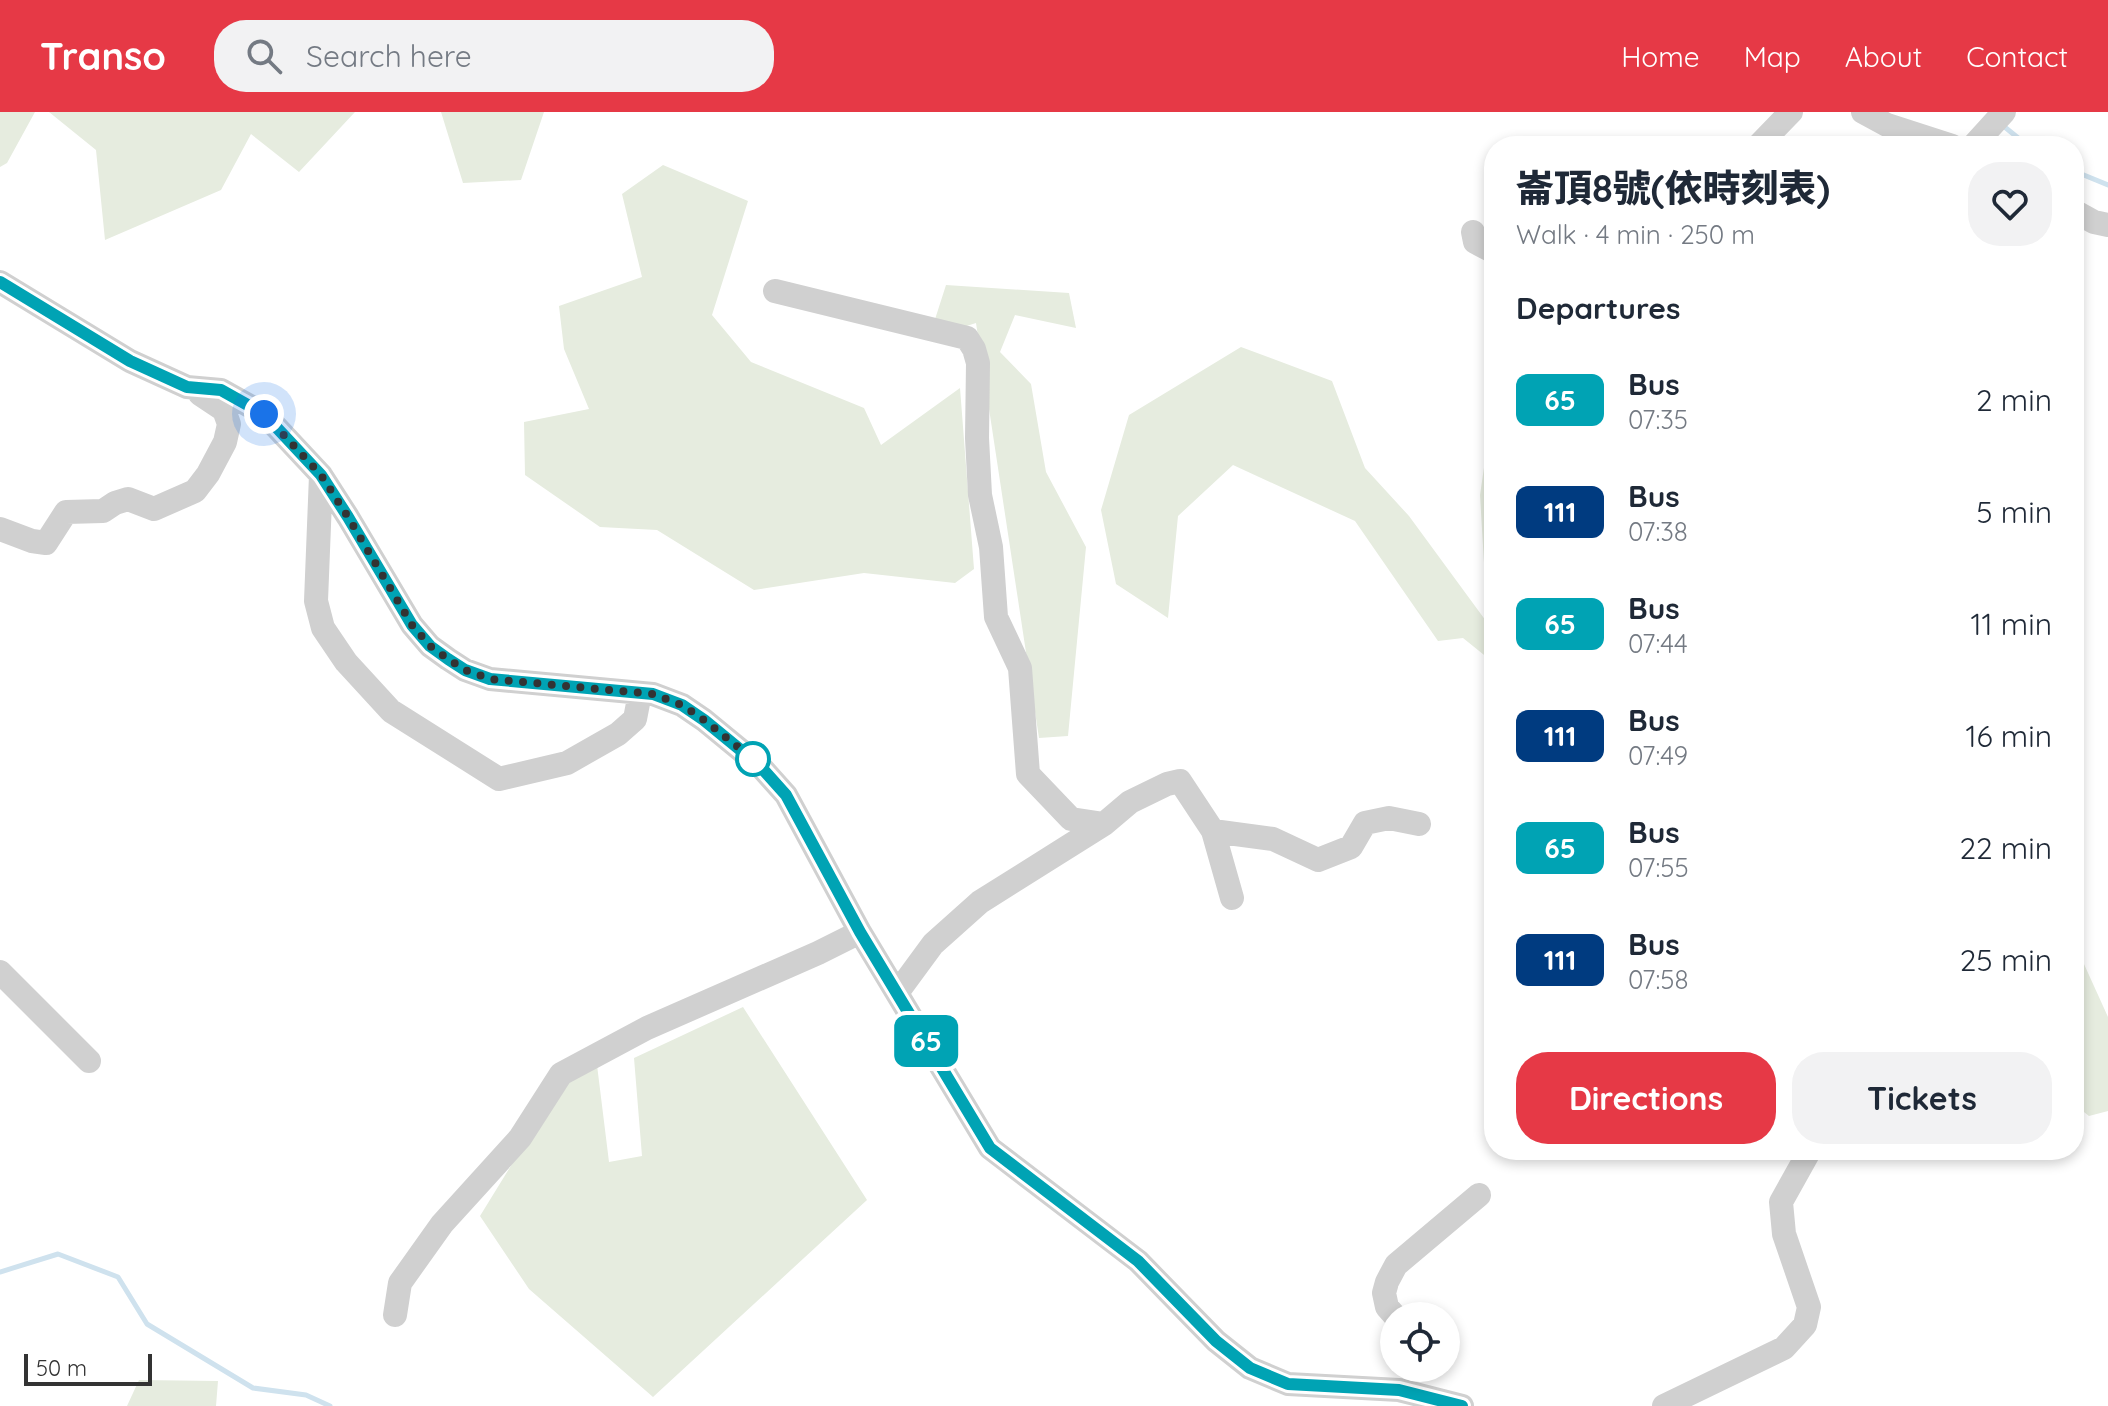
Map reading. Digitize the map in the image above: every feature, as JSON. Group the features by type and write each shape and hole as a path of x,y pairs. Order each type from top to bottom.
{"street":[{"path":"1768,136 1791,112"},
{"path":"1863,112 1887,125 1921,136"},
{"path":"2084,216 2108,225"},
{"path":"1473,232 1475,242 1484,247"},
{"path":"0,282 130,361 187,387 224,410 229,424 225,442 195,491 154,509 128,499 103,511 66,512 46,543 0,529"},
{"path":"775,291 967,338 974,349 978,363 980,495 991,547 996,617 1020,668 1028,774 1071,819 1104,824"},
{"path":"187,387 221,390 264,414 321,475 412,625 430,646 448,659 465,670 490,679 653,694 682,705 760,766 786,795 860,932 990,1148 1138,1261 1216,1341 1250,1368 1288,1384 1400,1388 1462,1406"},
{"path":"321,475 316,601 323,628 346,662 391,711 499,779 567,763 618,734 635,719 640,693"},
{"path":"897,993 933,944 980,902 1104,824 1130,802 1167,784 1180,781 1213,831 1232,898"},
{"path":"1213,831 1273,839 1318,860 1351,847 1365,823 1389,818 1419,824"},
{"path":"395,1315 400,1283 442,1224 520,1138 561,1074 647,1028 860,932"},
{"path":"0,972 89,1061"},
{"path":"1664,1406 1784,1348 1805,1325 1809,1307 1784,1234 1781,1202 1804,1160"},
{"path":"1386,1302 1384,1293 1396,1265 1479,1195"}],"shaded area":[{"path":"0,112 35,112 7,163 0,167"},
{"path":"49,112 355,112 299,172 251,134 221,190 105,240 96,150"},
{"path":"441,112 544,112 521,180 463,183"},
{"path":"663,165 748,201 712,315 751,362 864,408 881,445 960,388 974,569 955,583 864,573 754,590 657,530 600,527 525,475 524,422 589,409 564,349 559,306 642,277 622,194"},
{"path":"946,285 1069,293 1076,328 1015,315 1000,352 1031,384 1046,472 1086,547 1068,736 1039,738 976,323 929,338"},
{"path":"1241,347 1332,381 1365,468 1409,516 1484,618 1484,655 1463,638 1438,641 1355,521 1233,465 1178,516 1168,618 1116,584 1101,510 1129,415"},
{"path":"1484,468 1484,563 1480,495"},
{"path":"2084,964 2108,1017 2108,1111 2089,1116 2084,1112"},
{"path":"743,1007 867,1200 653,1397 529,1289 480,1216 560,1086 597,1065 609,1162 642,1156 634,1058"},
{"path":"139,1380 218,1381 216,1406 127,1406"}],"waterway":[{"path":"2001,124 2016,136"},
{"path":"2084,175 2108,185"},
{"path":"0,1272 58,1254 118,1277 147,1324 253,1388 306,1395 330,1406"}],"bus line":[{"name":"65","path":"0,282 130,361 187,387 221,390 264,414 321,475 412,625 430,646 465,670 490,679 653,694 682,705 733,742 786,795 860,932 990,1148 1138,1261 1216,1341 1250,1368 1288,1384 1399,1390 1462,1406"}],"route":[{"path":"264,414 321,475 412,625 430,646 448,659 465,670 490,679 653,694 682,705 753,759"}]}
